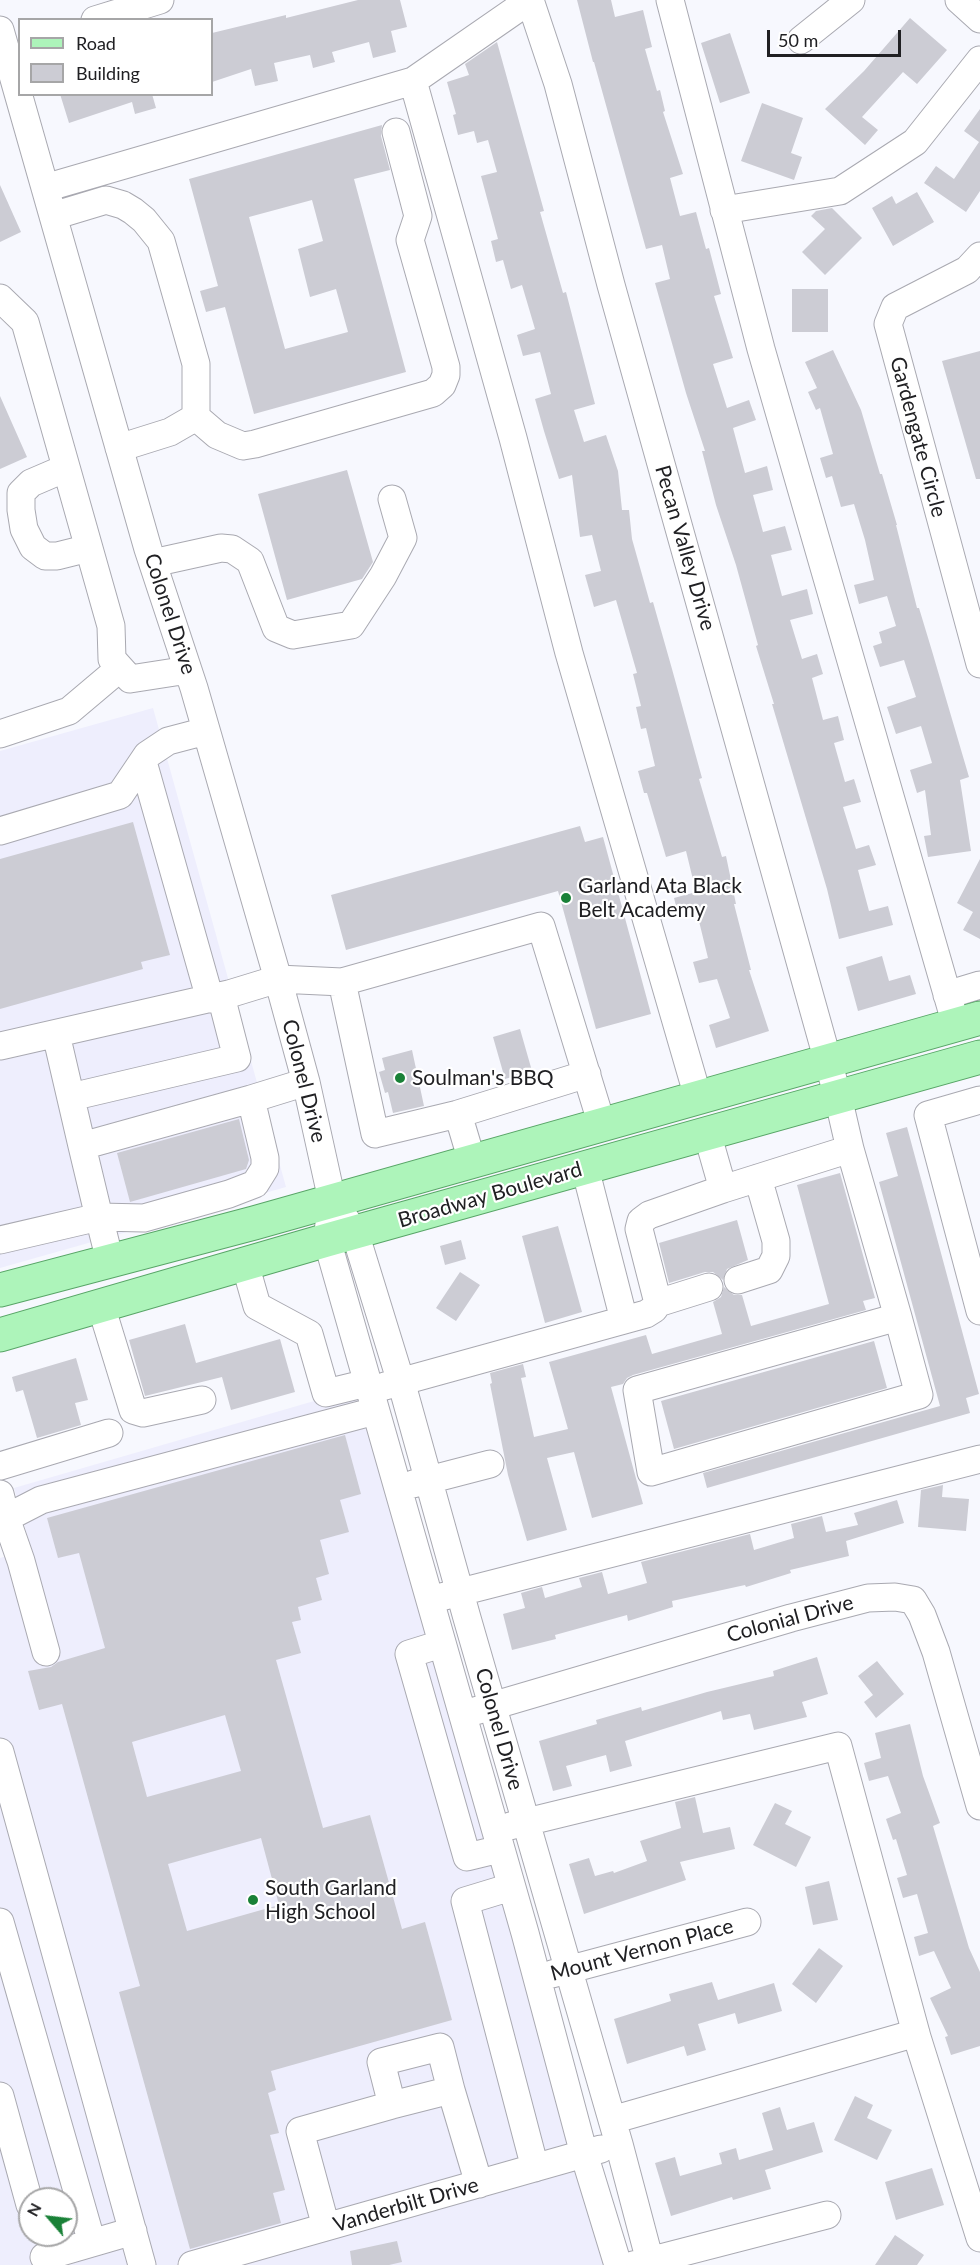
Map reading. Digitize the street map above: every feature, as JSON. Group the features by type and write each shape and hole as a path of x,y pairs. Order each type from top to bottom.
{"main road":[{"name":"Broadway Boulevard","path":"0,1290 239,1228 828,1060 961,1012"},
{"name":"Broadway Boulevard","path":"0,1335 980,1057"},
{"path":"585,1168 589,1128"},
{"path":"110,1261 110,1303"}],"street":[{"path":"102,18 160,0"},
{"path":"45,188 413,81 530,0"},
{"name":"Pecan Valley Drive","path":"530,0 558,84 611,285 828,1060 850,1149 898,1317 919,1395 651,1472 637,1390 898,1317"},
{"path":"670,0 761,350 961,1012"},
{"path":"801,40 851,0"},
{"path":"959,0 980,19"},
{"name":"Colonel Drive","path":"8,39 9,93 45,188 119,448 188,670 278,980 306,1082 341,1237 370,1395 537,1978 584,2154 618,2265"},
{"path":"724,210 840,191 915,142 980,60"},
{"path":"413,81 513,438 569,653 698,1097"},
{"path":"53,216 106,200 123,205 144,220 161,241 196,364 196,417 217,435 243,446 255,444 433,393 442,386 446,367 410,240 418,216 396,132"},
{"name":"Gardengate Circle","path":"980,256 967,270 895,307 888,324 980,664"},
{"path":"0,298 25,322 111,626 112,659 130,679 188,670"},
{"path":"119,448 170,432 196,417"},
{"path":"66,468 31,483 21,493 24,529 33,547 45,556 57,556 89,548"},
{"path":"153,563 221,548 232,549 250,561 276,628 293,635 351,625 383,576 403,538 392,499"},
{"path":"0,734 69,711 120,668"},
{"path":"0,831 120,795 147,755 168,741 206,731"},
{"path":"71,1097 237,1058 215,997 143,762"},
{"path":"0,1046 215,997 278,980 342,982 541,926 587,1074 589,1128"},
{"path":"342,982 375,1134 458,1114 587,1074"},
{"path":"961,1012 980,986"},
{"path":"56,1034 110,1261"},
{"path":"82,1146 306,1082"},
{"path":"0,1240 99,1216 144,1218 229,1194 255,1184 265,1168 265,1158 251,1099"},
{"path":"980,1100 928,1114 980,1311"},
{"path":"458,1114 472,1161"},
{"path":"707,1133 723,1189"},
{"path":"658,1303 639,1229 641,1221 649,1215 723,1189 850,1149"},
{"path":"585,1168 624,1320"},
{"path":"738,1280 769,1270 776,1256 776,1241 758,1178"},
{"path":"229,1194 239,1228"},
{"path":"188,1206 196,1239"},
{"name":"Colonel Drive","path":"341,1237 401,1381 459,1592 616,2132 644,2263"},
{"path":"245,1264 257,1306 309,1334 327,1393 370,1395"},
{"path":"46,1652 11,1565 3,1506 41,1500 370,1395 401,1381 646,1314 658,1303 709,1287"},
{"path":"110,1303 133,1410 143,1413 202,1400"},
{"path":"0,1466 109,1433"},
{"path":"429,1601 980,1459"},
{"path":"397,1488 489,1464"},
{"name":"Colonial Drive","path":"461,1715 791,1618 868,1598 913,1600 936,1652 980,1806"},
{"path":"441,1644 409,1653 467,1857 525,1822 837,1746 916,2033 980,2238"},
{"path":"0,1752 142,2265"},
{"path":"511,1887 465,1900 535,2168"},
{"path":"0,1922 92,2243"},
{"name":"Mount Vernon Place","path":"537,1978 747,1922"},
{"name":"Vanderbilt Drive","path":"192,2265 584,2154 616,2132 916,2033"},
{"path":"392,2105 381,2062 440,2047 478,2184"},
{"path":"326,2227 300,2132 451,2090"},
{"path":"0,2096 25,2187"},
{"path":"644,2263 827,2215"},
{"path":"43,2252 92,2243 133,2231"}],"shaded area":[{"path":"153,708 286,1187 0,1268 0,751"},
{"name":"South Garland High School","path":"359,1388 610,2265 0,2265 0,1558 31,1549 14,1488"}],"building":[{"path":"358,0 400,0 407,27 391,31 396,52 373,58 369,42 332,52 335,62 313,68 310,55 274,63 278,81 255,86 251,69 213,82 213,33 286,15 286,18"},
{"path":"577,0 611,0 615,17 643,10 652,47 645,49 657,91 660,90 665,111 663,112 683,174 670,178 680,216 696,212 706,249 709,248 721,294 714,296 733,358 713,364 727,408 749,400 756,420 733,428 745,473 767,466 773,490 753,495 763,532 785,526 792,550 771,555 782,596 807,589 813,614 790,620 802,659 817,654 823,674 812,678 823,720 838,716 844,740 834,743 845,782 854,779 861,802 843,807 856,849 869,845 876,865 858,870 869,911 888,906 893,925 839,939 827,889 756,646 758,645 736,565 716,505 702,451 705,451 655,283 670,279 662,245 646,249"},
{"path":"910,18 947,50 917,84 903,72 862,117 878,130 865,145 825,109 864,71"},
{"path":"730,33 750,93 720,103 701,43"},
{"path":"497,42 544,211 540,212 563,293 566,292 595,404 574,410 584,442 606,435 618,471 622,510 629,510 632,539 672,669 702,778 699,779 722,857 726,856 736,904 734,904 751,970 749,970 769,1031 716,1048 709,1025 730,1018 717,979 699,983 693,962 708,958 697,913 679,918 674,898 696,892 686,851 666,857 638,771 655,766 646,728 641,729 636,707 641,706 633,674 637,673 616,600 594,607 585,575 601,571 592,535 580,537 572,475 559,479 544,431 535,399 551,394 540,352 523,356 517,335 535,329 522,285 511,289 503,260 496,262 491,241 498,239 481,176 497,172 488,140 477,143 474,131 458,135 453,115 456,114 447,82 469,75 465,64"},
{"path":"61,96 153,96 156,108 135,114 132,102 69,123"},
{"path":"762,103 803,118 791,153 802,157 794,180 741,161"},
{"path":"980,109 980,191 966,212 924,183 936,166 954,179 979,142 964,131"},
{"path":"382,125 381,136 390,170 354,179 406,372 254,414 225,307 206,312 200,291 218,286 189,179","holes":["312,200 323,241 298,249 310,297 336,289 348,332 285,349 249,217"]},
{"path":"0,185 21,232 0,242"},
{"path":"917,192 934,222 893,246 872,208 892,196 896,204"},
{"path":"832,208 862,238 825,275 802,252 825,229 811,216 816,211"},
{"path":"792,289 828,289 828,332 792,332"},
{"path":"833,350 861,410 880,474 882,474 917,608 919,608 969,777 960,780 971,851 928,857 924,836 931,835 925,790 917,793 910,770 932,763 921,726 896,734 887,707 916,697 904,660 880,667 873,646 882,643 879,632 896,626 887,596 859,604 854,585 874,580 865,540 854,504 841,507 832,476 826,478 820,458 833,454 820,408 816,410 808,392 817,388 805,362"},
{"path":"980,351 980,479 976,479 942,361"},
{"path":"0,396 27,457 0,469"},
{"path":"347,470 373,562 362,579 287,600 258,494"},
{"path":"133,822 170,955 141,962 143,969 0,1009 0,859"},
{"path":"580,826 585,842 603,837 651,1014 596,1029 558,891 346,950 331,895"},
{"path":"980,859 980,939 963,930 973,912 957,903"},
{"path":"882,956 889,981 910,975 916,994 858,1011 846,967"},
{"path":"520,1029 532,1071 505,1079 493,1037"},
{"name":"Soulman's BBQ","path":"412,1050 424,1106 393,1113 388,1092 385,1093 379,1072 385,1070 382,1058"},
{"path":"239,1119 249,1160 246,1169 130,1202 117,1153"},
{"path":"907,1127 979,1394 966,1398 970,1413 707,1488 703,1473 940,1406 879,1182 898,1176 886,1133"},
{"path":"840,1173 875,1298 863,1301 866,1310 633,1375 623,1384 611,1387 643,1504 592,1518 574,1452 547,1458 567,1530 527,1541 508,1475 490,1384 492,1383 490,1373 523,1364 526,1377 521,1378 534,1437 568,1429 549,1362 646,1335 652,1354 722,1334 713,1302 721,1297 724,1287 734,1295 742,1295 751,1326 829,1304 797,1185"},
{"path":"737,1220 748,1260 727,1269 723,1280 713,1272 705,1272 669,1283 659,1243"},
{"path":"558,1226 582,1312 545,1323 522,1236"},
{"path":"461,1240 466,1259 445,1265 440,1246"},
{"path":"460,1272 480,1285 456,1321 436,1308"},
{"path":"185,1324 196,1363 280,1339 295,1392 231,1410 222,1377 145,1396 129,1340"},
{"path":"874,1341 887,1388 674,1449 661,1401"},
{"path":"76,1358 88,1400 75,1403 81,1425 37,1438 23,1390 16,1392 12,1377"},
{"name":"South Garland High School","path":"345,1435 361,1494 340,1500 349,1532 320,1540 329,1574 316,1578 322,1600 298,1607 301,1620 292,1622 301,1653 276,1660 323,1828 370,1815 402,1929 425,1922 452,2020 271,2071 276,2090 268,2093 279,2133 270,2135 285,2190 273,2193 281,2223 190,2249 119,1992 140,1986 62,1704 39,1710 28,1671 51,1667 58,1662 105,1648 79,1553 58,1558 47,1518","holes":["225,1715 241,1771 147,1797 132,1742","261,1838 279,1905 187,1931 168,1864"]},
{"path":"943,1485 942,1497 969,1499 966,1531 918,1527 921,1490"},
{"path":"897,1500 904,1523 846,1541 849,1556 790,1570 791,1573 746,1587 745,1585 672,1601 673,1607 628,1621 627,1615 555,1635 556,1639 512,1650 503,1614 525,1608 521,1593 542,1587 545,1598 582,1587 579,1578 602,1572 608,1594 647,1583 641,1562 750,1534 754,1550 794,1538 791,1524 822,1516 826,1532 858,1525 854,1513"},
{"path":"817,1657 828,1694 802,1702 807,1717 754,1730 750,1714 723,1720 721,1711 625,1741 632,1766 610,1772 606,1755 566,1766 572,1786 553,1791 539,1741 597,1724 596,1720 641,1707 642,1711 774,1676 773,1671"},
{"path":"877,1661 904,1694 876,1718 864,1702 873,1695 858,1676"},
{"path":"910,1724 923,1776 940,1823 933,1826 969,1948 980,1972 980,2046 951,2055 945,2037 948,2036 930,1998 951,1988 934,1951 919,1956 914,1937 928,1933 917,1894 903,1898 897,1878 907,1875 896,1839 893,1840 886,1819 901,1813 888,1776 869,1781 864,1763 881,1758 875,1733"},
{"path":"695,1797 703,1833 730,1827 735,1849 680,1862 686,1880 584,1914 569,1864 589,1858 595,1876 613,1871 614,1873 647,1861 640,1841 681,1828 675,1802"},
{"path":"775,1803 792,1811 785,1824 811,1837 796,1867 753,1845"},
{"path":"829,1881 838,1920 813,1925 805,1887"},
{"path":"819,1948 843,1966 816,2003 792,1984"},
{"path":"712,1982 718,2000 774,1983 782,2011 738,2024 735,2013 698,2024 706,2050 687,2056 684,2046 627,2064 614,2019 671,2001 669,1994"},
{"path":"855,2096 873,2105 867,2118 892,2130 877,2160 834,2140"},
{"path":"780,2107 787,2130 814,2122 823,2152 765,2170 771,2189 733,2200 732,2197 671,2216 655,2163 675,2157 680,2176 722,2164 719,2153 736,2148 739,2160 773,2150 762,2113"},
{"path":"932,2168 944,2205 896,2220 885,2182"},
{"path":"895,2235 924,2255 917,2265 875,2265"},
{"path":"397,2241 402,2262 389,2265 352,2265 350,2251"}],"place":[{"name":"Garland Ata Black Belt Academy","path":"566,898"},
{"name":"Soulman's BBQ","path":"400,1078"},
{"name":"South Garland High School","path":"253,1900"}]}
